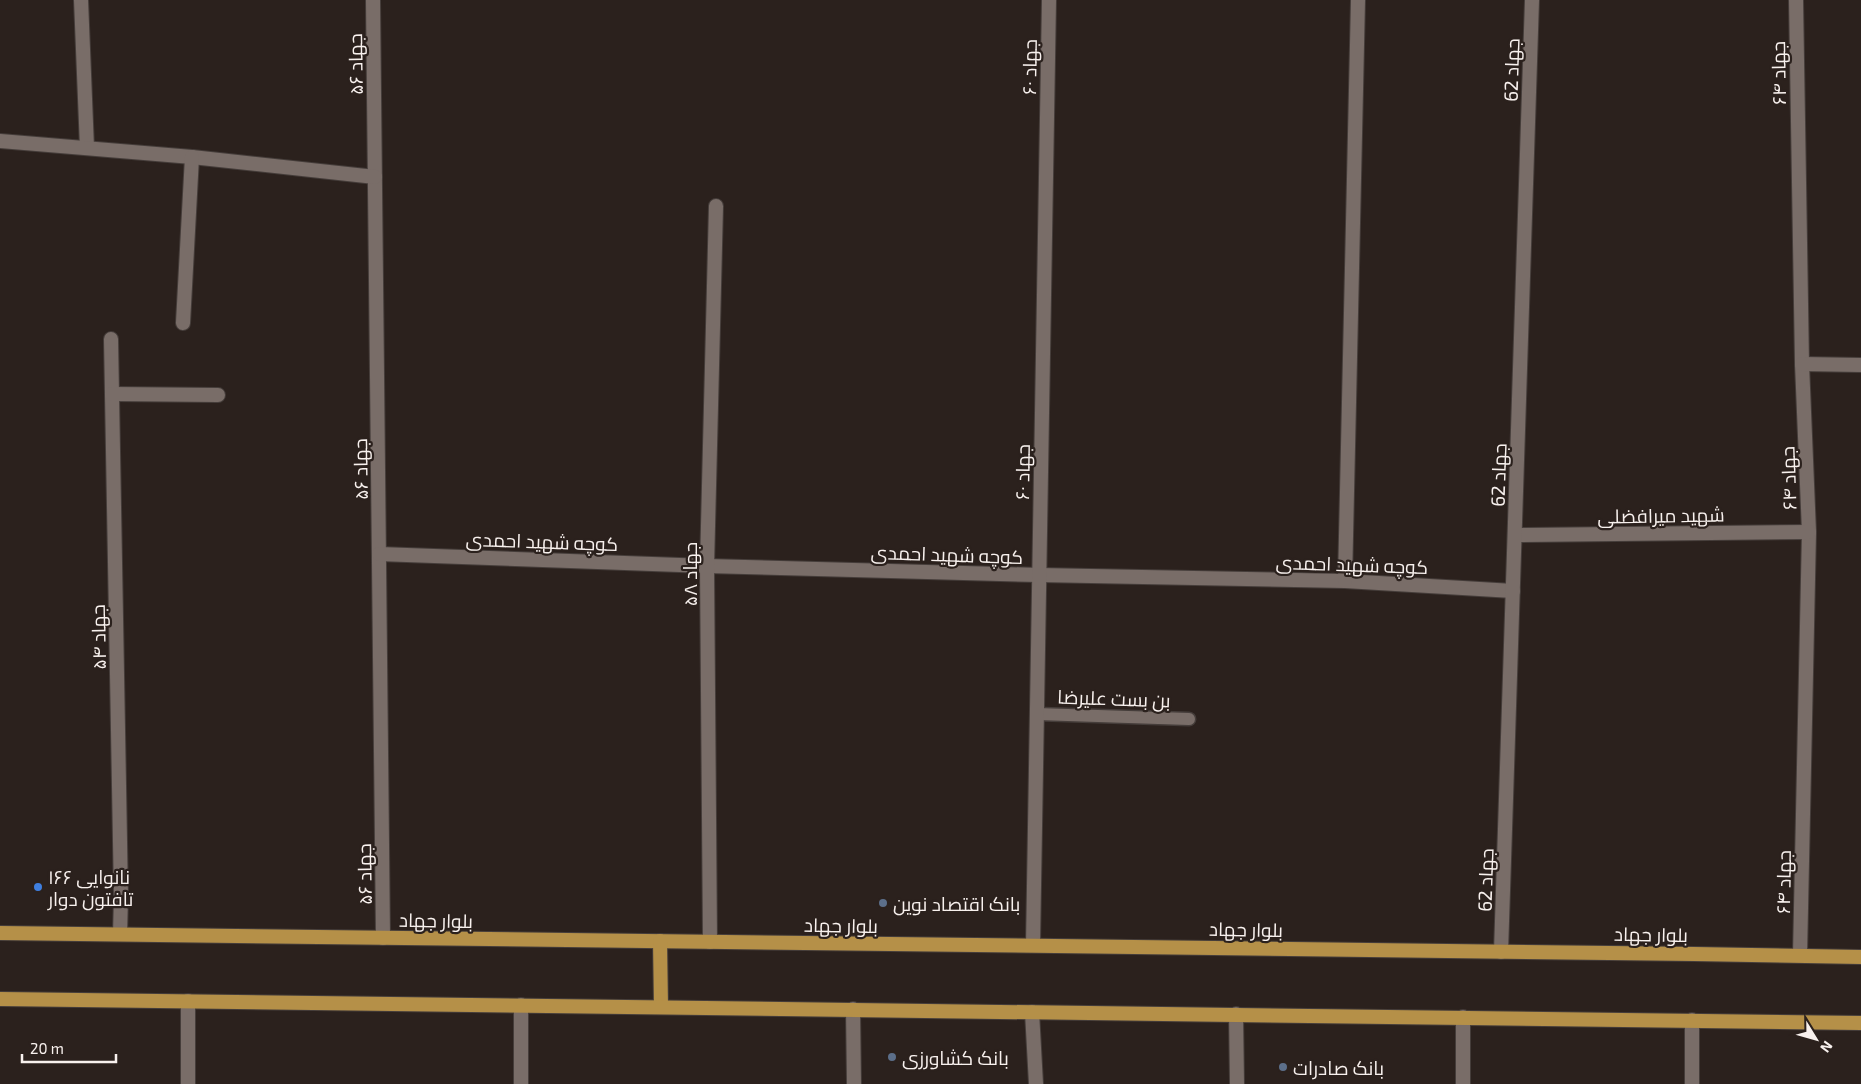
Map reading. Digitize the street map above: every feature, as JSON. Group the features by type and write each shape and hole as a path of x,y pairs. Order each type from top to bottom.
{"main road":[{"name":"بلوار جهاد","path":"0,933 1861,957"},
{"path":"660,941 661,1007"},
{"path":"0,999 1861,1023"}],"street":[{"path":"81,0 87,148"},
{"name":"جهاد ۵۶","path":"373,0 383,938"},
{"name":"جهاد ۶۰","path":"1033,946 1049,0"},
{"path":"1345,581 1358,0"},
{"name":"جهاد 62","path":"1501,952 1532,0"},
{"name":"جهاد ۶۴","path":"1796,0 1802,364 1809,532 1800,955"},
{"path":"0,141 192,157 376,177"},
{"path":"183,324 192,157"},
{"name":"جهاد ۵۸","path":"710,942 707,566 716,206"},
{"name":"جهاد ۵۴","path":"111,339 121,887 120,934"},
{"path":"1802,364 1861,365"},
{"path":"112,394 218,395"},
{"name":"شهید میرافضلی","path":"1515,535 1809,532"},
{"name":"کوچه شهید احمدی","path":"379,554 707,566 1345,581 1513,591"},
{"path":"188,1001 188,1084"},
{"path":"521,1005 521,1084"},
{"path":"853,1009 854,1084"},
{"path":"1032,1012 1036,1084"},
{"path":"1236,1014 1237,1084"},
{"path":"1463,1017 1463,1084"},
{"path":"1692,1020 1692,1084"}],"lane":[{"name":"بن بست علیرضا","path":"1037,714 1189,719"}],"place":[{"name":"نانوایی ۱۶۶ تافتون دوار","path":"38,887"},
{"name":"بانک اقتصاد نوین","path":"883,903"},
{"name":"بانک کشاورزی","path":"892,1057"},
{"name":"بانک صادرات","path":"1283,1067"}]}
